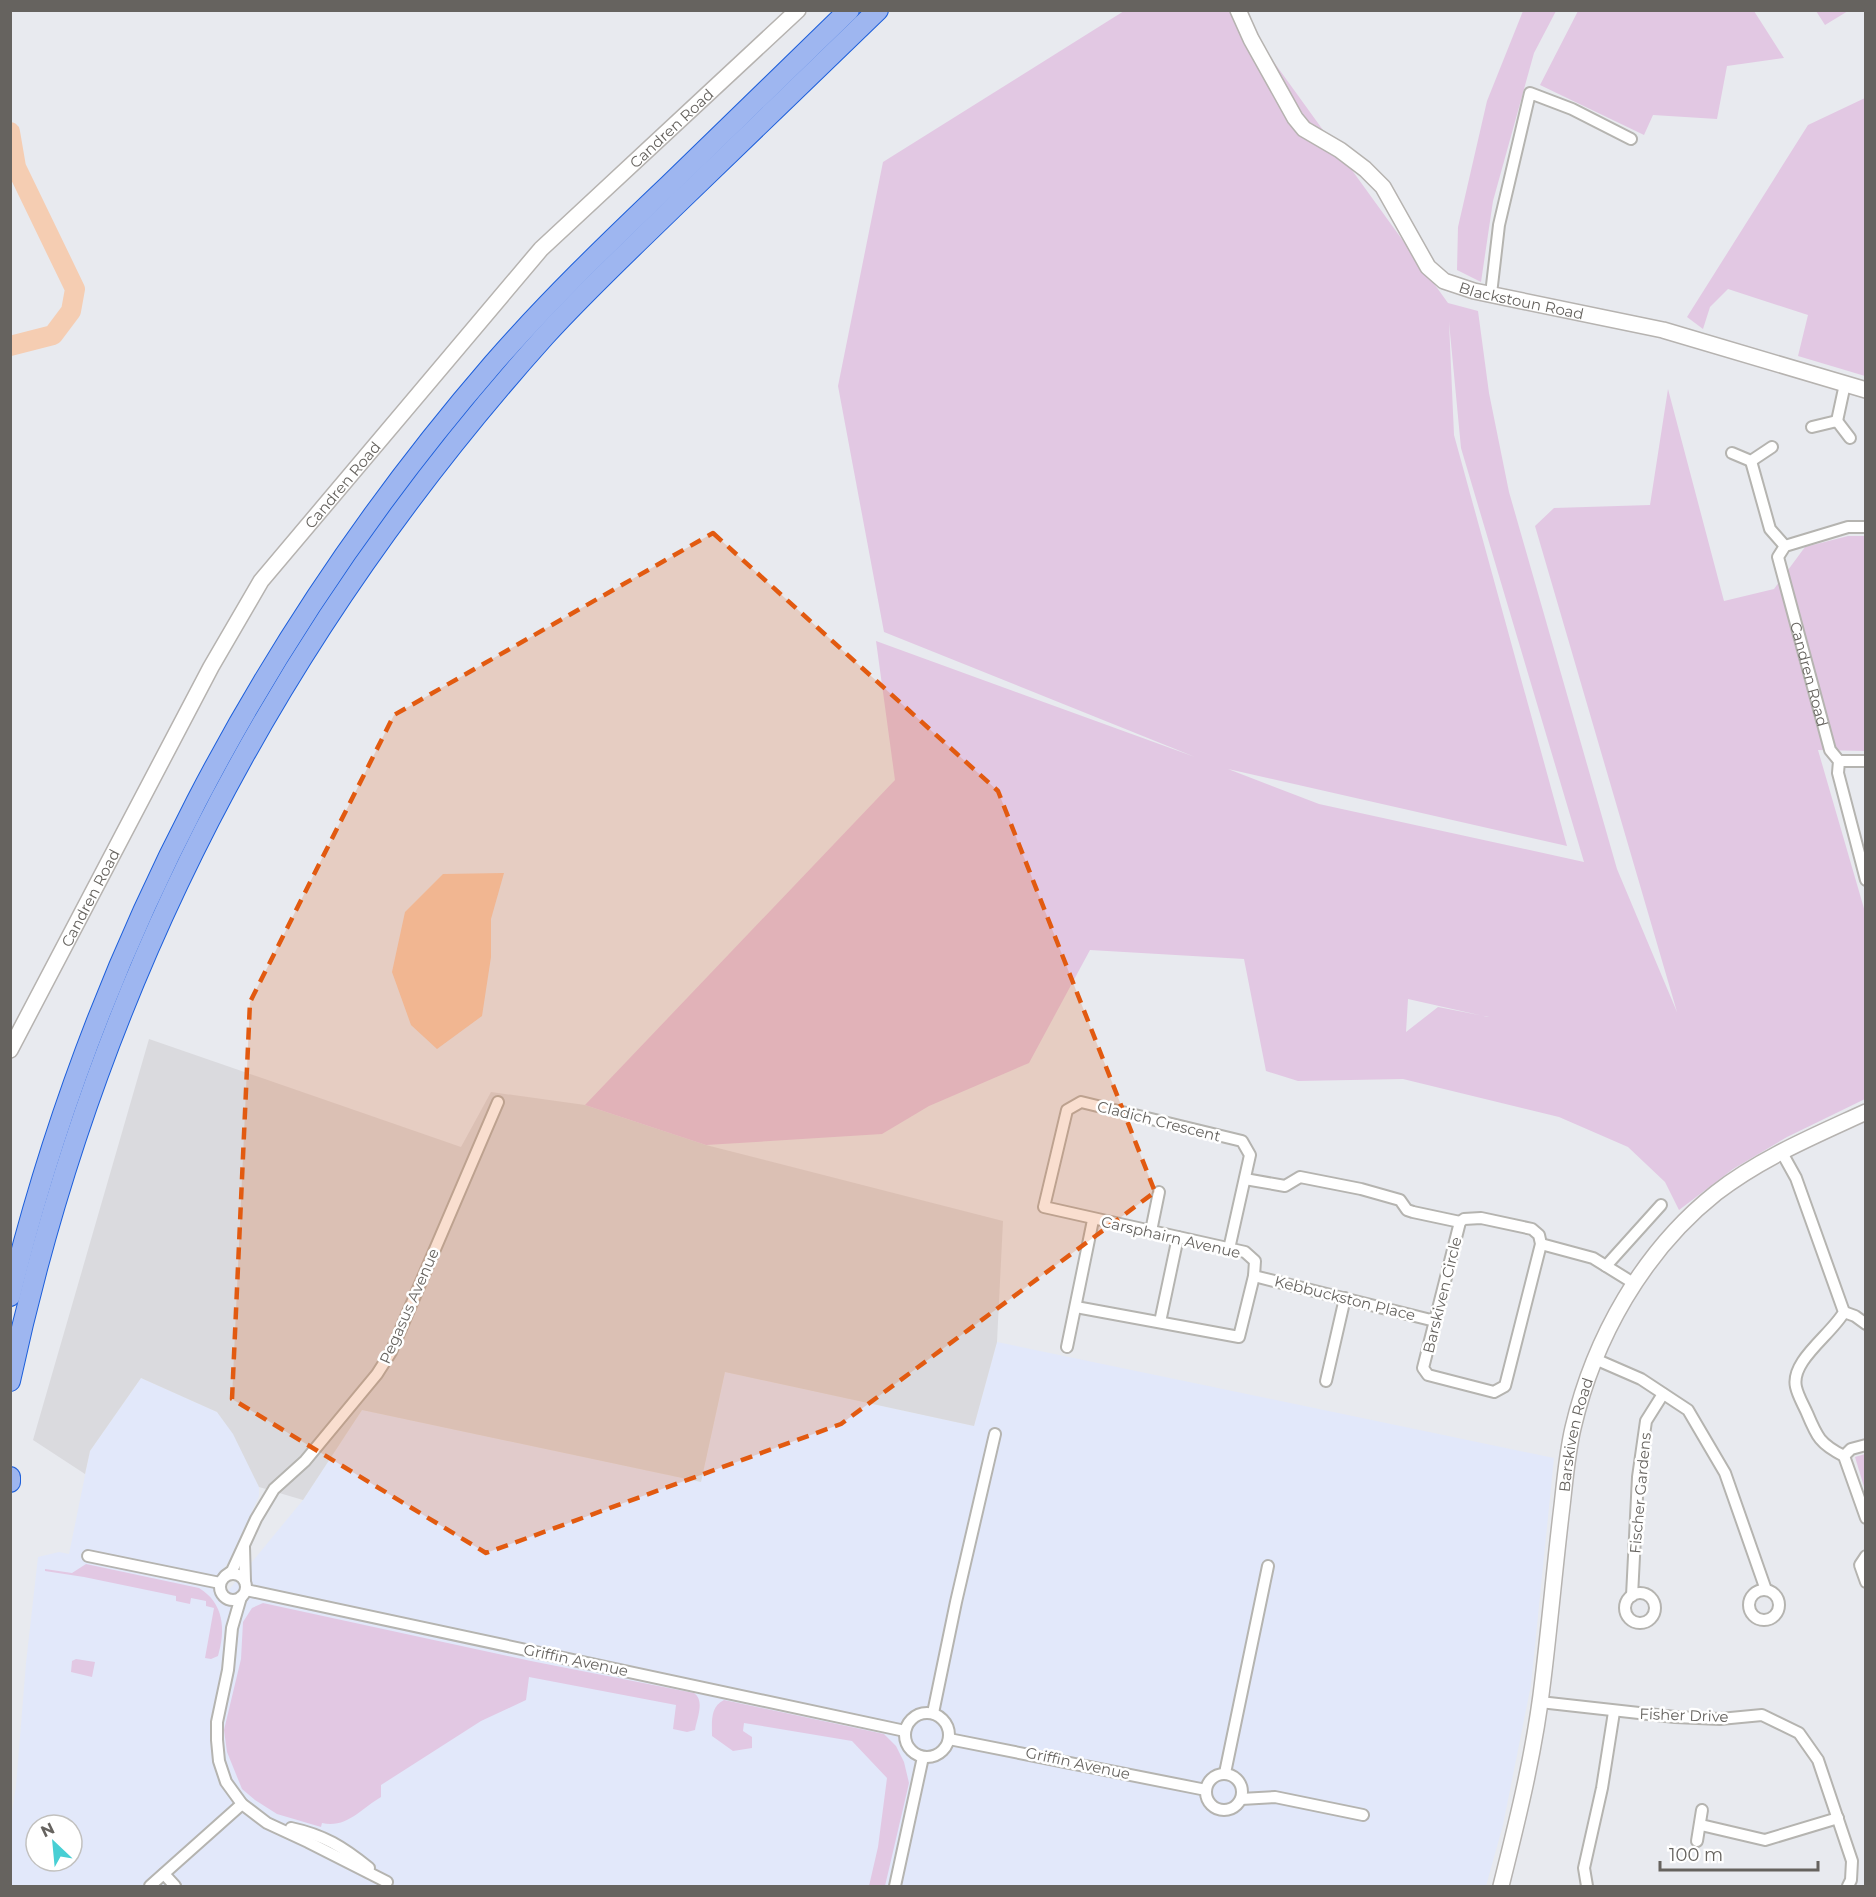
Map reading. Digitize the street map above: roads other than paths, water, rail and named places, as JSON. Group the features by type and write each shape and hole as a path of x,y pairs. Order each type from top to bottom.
{"highway":[{"path":"10,1296 33,1209 86,1051 155,885 218,760 327,581 403,475 533,319 617,234 849,10"},
{"path":"10,1381 22,1327 71,1151 130,989 164,912 222,795 316,635 385,532 435,465 549,332 638,242 878,10"},
{"path":"10,1282 19,1262"},
{"path":"10,1477 10,1482"}],"street":[{"name":"Candren Road","path":"10,1050 211,667 261,581 541,249 798,10"},
{"name":"Blackstoun Road","path":"1238,10 1251,39 1295,118 1304,129 1365,168 1383,188 1428,267 1444,281 1491,294 1663,330 1866,390"},
{"path":"1491,294 1499,225 1530,93 1572,109 1631,139"},
{"path":"1845,384 1837,421 1850,438"},
{"path":"1812,427 1837,421"},
{"path":"1751,461 1772,447"},
{"path":"1732,453 1751,461"},
{"path":"1751,461 1770,529 1785,546 1848,527 1866,527"},
{"name":"Candren Road","path":"1785,546 1778,557 1830,750 1839,760 1838,773 1865,876"},
{"path":"1839,760 1866,761"},
{"name":"Pegasus Avenue","path":"222,1585 232,1571 259,1512 274,1489 305,1461 377,1374 391,1352 498,1102"},
{"name":"Cladich Crescent","path":"1044,1207 1067,1110 1081,1102 1242,1142 1250,1155 1229,1249"},
{"name":"Barskiven Road","path":"1501,1887 1525,1792 1540,1702 1571,1440 1584,1389 1610,1325 1656,1254 1684,1222 1716,1193 1781,1151 1866,1112"},
{"path":"1781,1151 1796,1178 1844,1312 1838,1323 1805,1358 1796,1372 1796,1386 1816,1434 1827,1447 1844,1456 1866,1518"},
{"path":"1245,1179 1285,1186 1300,1177 1400,1200 1407,1210 1460,1222"},
{"path":"1150,1231 1159,1192"},
{"path":"1606,1266 1661,1204"},
{"name":"Carsphairn Avenue","path":"1044,1207 1093,1220 1245,1252 1255,1261 1254,1276 1239,1337 1076,1307"},
{"name":"Barskiven Circle","path":"1481,1218 1532,1229 1539,1235 1541,1244 1505,1386 1494,1392 1428,1375 1423,1368 1460,1222 1464,1219 1481,1218"},
{"name":"Carsphairn Avenue","path":"1067,1347 1093,1220"},
{"path":"1160,1322 1178,1237"},
{"name":"Barskiven Circle","path":"1541,1244 1593,1258 1635,1284"},
{"name":"Kebbuckston Place","path":"1254,1276 1435,1321"},
{"path":"1326,1381 1345,1298"},
{"path":"1844,1312 1866,1324"},
{"path":"1595,1359 1641,1380 1688,1410 1725,1473 1766,1590"},
{"name":"Fischer Gardens","path":"1632,1596 1638,1477 1646,1421 1663,1394"},
{"path":"933,1713 995,1434"},
{"path":"1844,1456 1851,1449 1866,1445"},
{"path":"244,1546 244,1589 232,1628 228,1670 217,1722 219,1761 226,1782 242,1803 267,1823 390,1884"},
{"path":"88,1556 222,1585"},
{"path":"1866,1556 1860,1565 1866,1582"},
{"path":"1225,1773 1268,1566"},
{"path":"222,1585 234,1573 244,1589"},
{"path":"222,1585 229,1599 244,1589"},
{"path":"222,1585 232,1628"},
{"name":"Griffin Avenue","path":"244,1589 905,1731"},
{"name":"Fisher Drive","path":"1540,1702 1614,1712 1720,1719 1762,1715 1799,1733 1818,1760 1852,1861 1851,1880 1848,1887"},
{"path":"1587,1887 1584,1868 1602,1788 1614,1712"},
{"path":"924,1713 933,1713 945,1722 949,1739 944,1749 938,1754 923,1757 912,1752 908,1746 905,1731 909,1722 915,1717 924,1713"},
{"name":"Griffin Avenue","path":"949,1739 1206,1790"},
{"path":"896,1887 923,1757"},
{"path":"1225,1773 1231,1774 1240,1782 1243,1793 1234,1808 1221,1810 1212,1806 1208,1801 1206,1790 1211,1779 1225,1773"},
{"path":"1241,1799 1275,1797 1363,1815"},
{"path":"150,1887 242,1803"},
{"path":"1697,1841 1702,1810"},
{"path":"1701,1825 1764,1840 1838,1818"},
{"path":"164,1874 175,1887"}],"waterway":[{"path":"10,132 16,167 75,289 71,311 53,335 10,346"}]}
